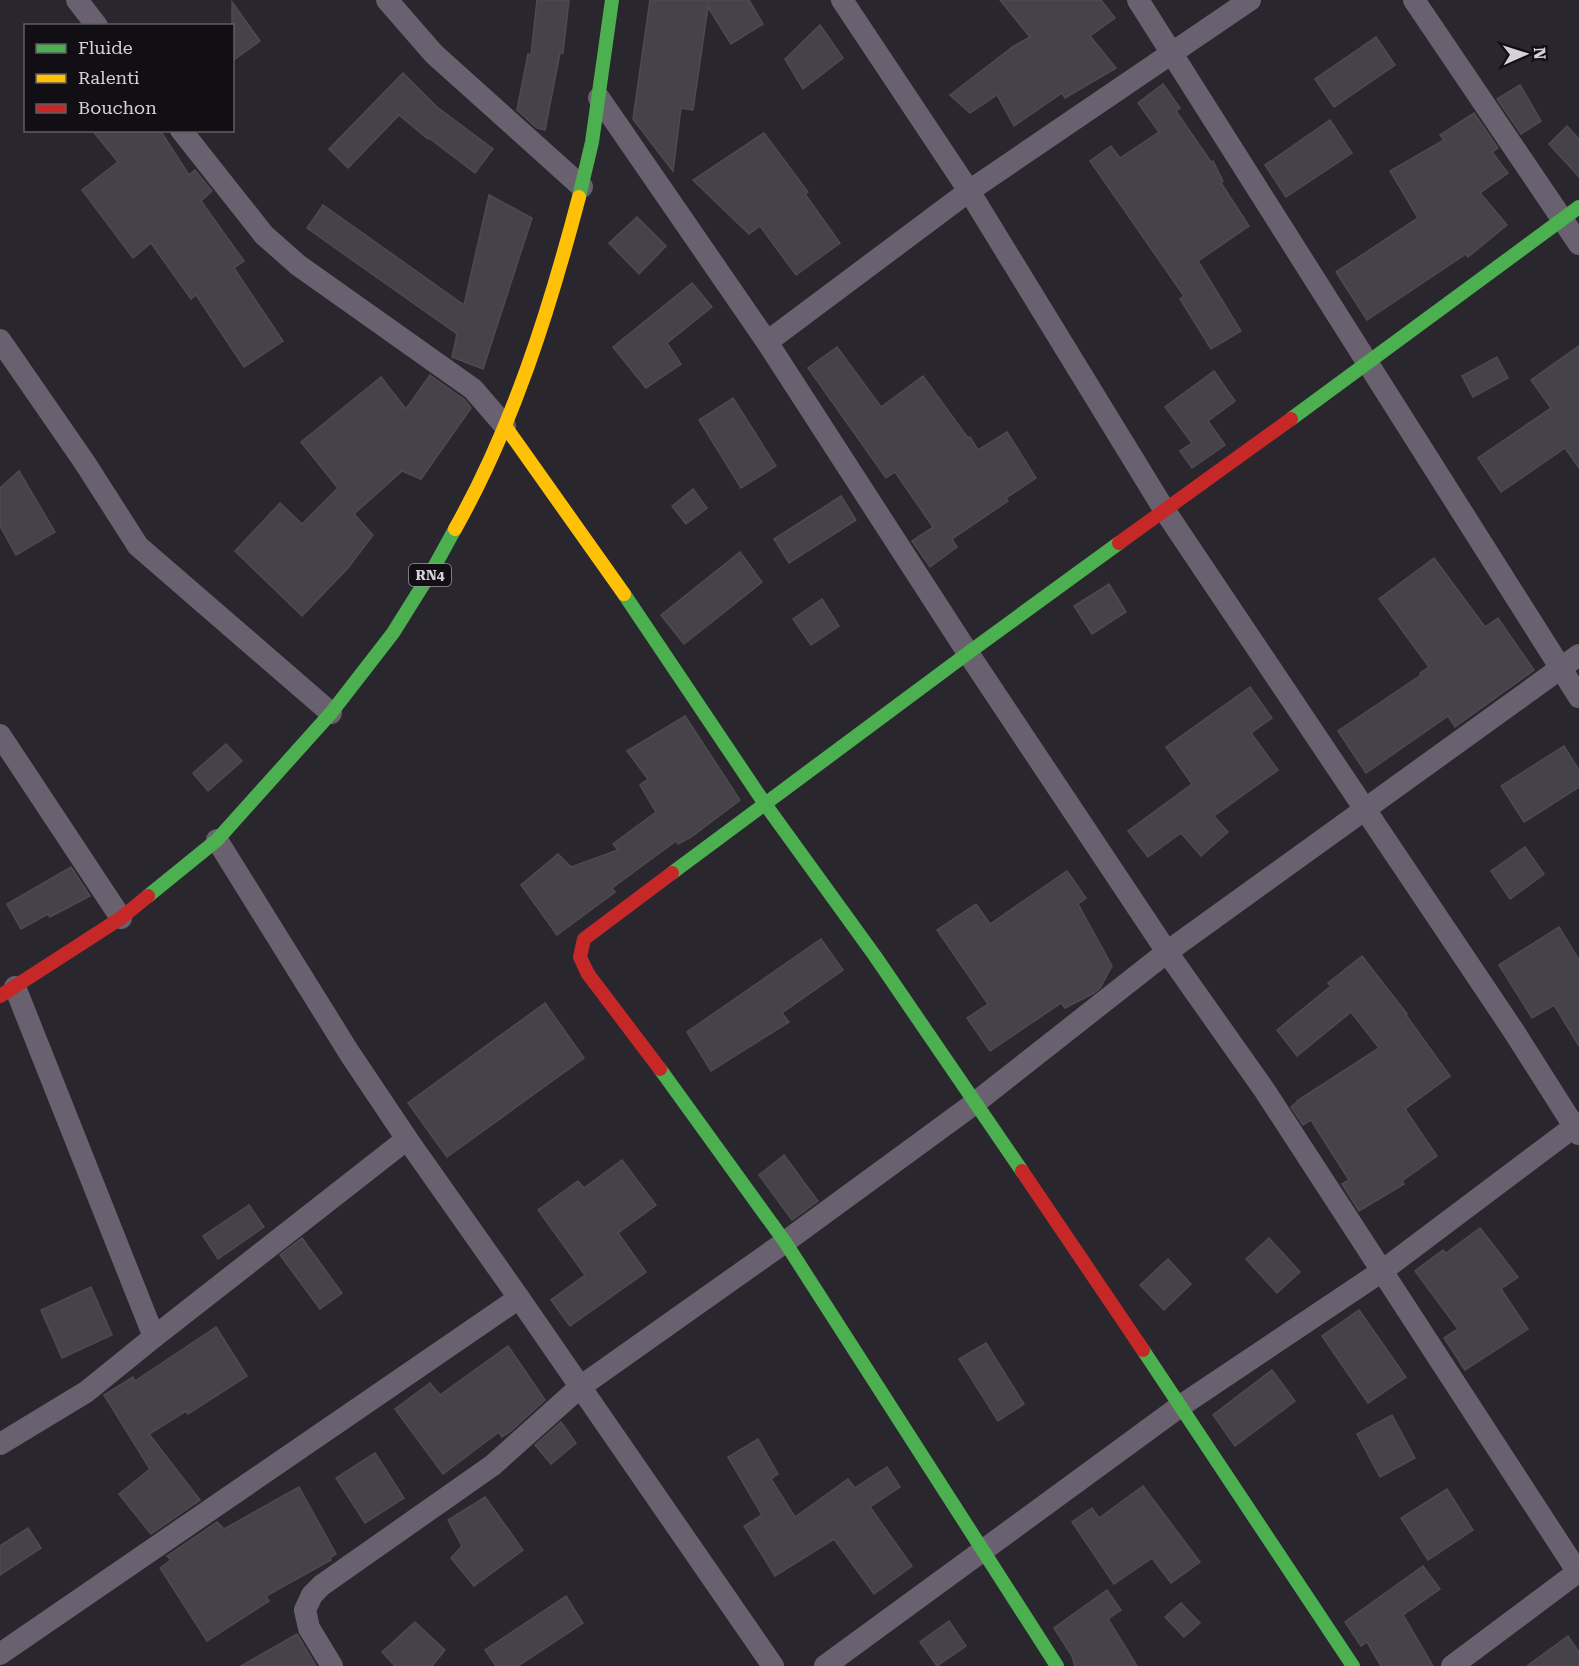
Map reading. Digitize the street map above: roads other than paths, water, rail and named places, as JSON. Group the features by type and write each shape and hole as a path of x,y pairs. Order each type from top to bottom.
{"main road":[{"name":"RN4","path":"8,992 121,918 217,840 331,713 393,633 433,569 470,503 506,426 545,318 562,263 592,142 612,0"},
{"path":"1057,1666 785,1242 681,1097 588,974 580,957 584,939 968,653 1571,213"},
{"path":"506,426 641,618 765,804 875,956 1081,1258 1353,1666"}],"street":[{"path":"77,0 95,24"},
{"path":"387,0 434,54 582,187"},
{"path":"825,1666 1179,1407 1382,1271 1578,1128 1165,511 969,191 842,0"},
{"path":"1138,0 1579,697"},
{"path":"767,342 969,191 1250,0"},
{"path":"1414,0 1571,213 1579,244"},
{"path":"599,98 767,342 968,653 1167,952 1265,1091 1578,1572 1452,1666"},
{"path":"183,132 264,235 297,265 473,389 506,426"},
{"path":"0,340 85,463 138,546 331,713"},
{"path":"332,1666 309,1628 304,1610 312,1595 322,1585 493,1465 580,1387 785,1242 975,1103 1167,952 1579,655"},
{"path":"0,735 121,918"},
{"path":"217,840 350,1054 407,1139 773,1666"},
{"path":"8,992 154,1337"},
{"path":"0,1444 86,1392 407,1139"},
{"path":"0,1654 519,1298"}]}
